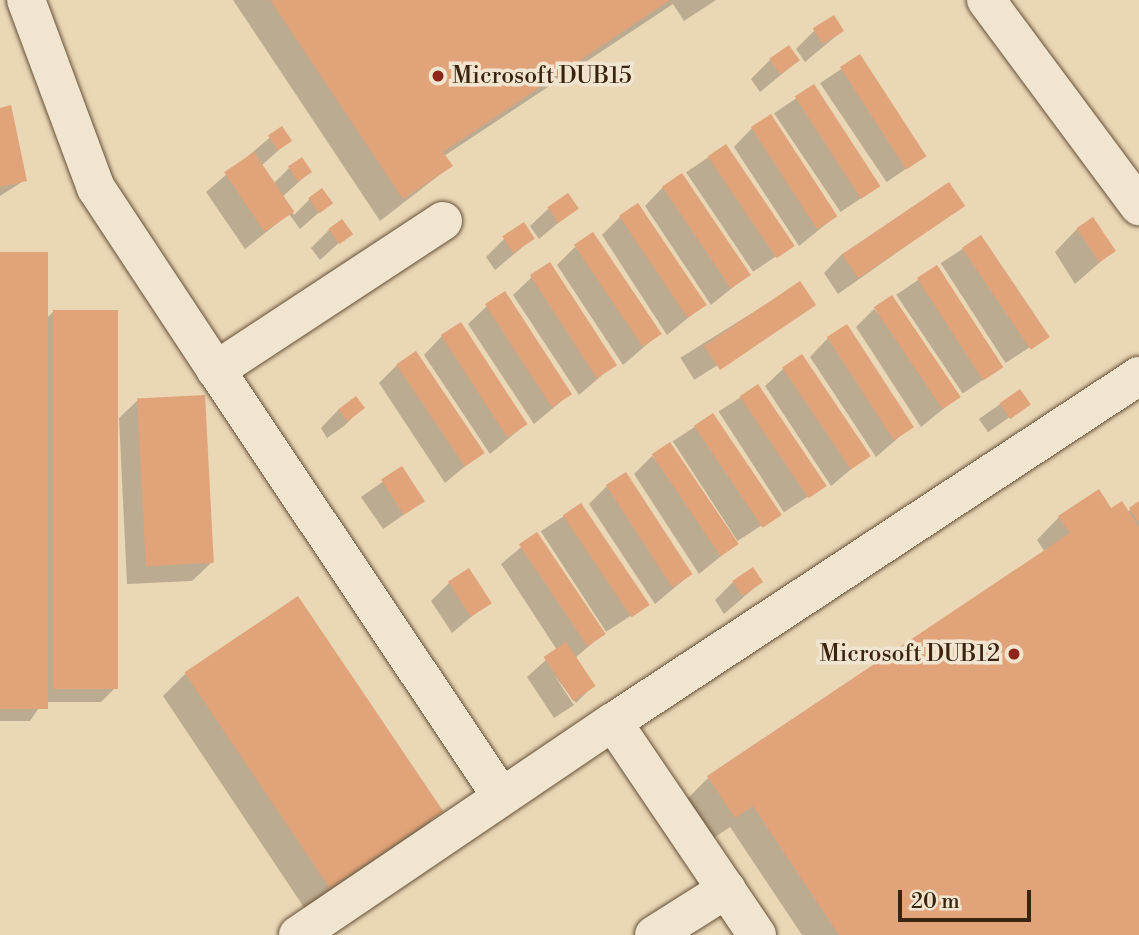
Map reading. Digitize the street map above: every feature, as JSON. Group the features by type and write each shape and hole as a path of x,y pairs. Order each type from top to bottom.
{"lane":[{"path":"26,0 96,188 501,796"},
{"path":"986,0 1139,206"},
{"path":"216,370 443,221"},
{"path":"298,935 501,796 1139,376"},
{"path":"613,722 757,935"},
{"path":"654,935 727,889"}],"building":[{"name":"Microsoft DUB15","path":"270,0 670,0 443,152 453,166 403,199"},
{"path":"834,15 844,31 823,44 813,28"},
{"path":"789,45 800,61 780,74 769,59"},
{"path":"860,54 926,156 906,169 840,67"},
{"path":"814,84 880,186 861,199 795,97"},
{"path":"11,105 27,181 0,187 0,108"},
{"path":"771,114 837,216 817,229 751,127"},
{"path":"282,126 292,141 278,150 268,136"},
{"path":"726,144 795,246 777,258 708,156"},
{"path":"254,152 294,212 264,232 224,172"},
{"path":"302,157 312,172 298,181 288,167"},
{"path":"682,173 751,275 731,288 662,186"},
{"path":"949,182 965,206 858,278 842,254"},
{"path":"322,188 333,203 319,213 308,198"},
{"path":"568,193 579,209 558,223 548,207"},
{"path":"638,203 707,305 688,318 619,216"},
{"path":"1093,217 1116,251 1099,262 1076,228"},
{"path":"342,219 353,234 339,244 328,229"},
{"path":"524,222 535,239 513,253 502,236"},
{"path":"593,232 662,334 643,347 574,245"},
{"path":"981,235 1050,337 1031,350 962,248"},
{"path":"0,252 48,252 48,709 0,709"},
{"path":"550,262 617,365 597,378 530,275"},
{"path":"937,265 1003,367 983,380 917,278"},
{"path":"800,281 816,305 720,370 704,346"},
{"path":"505,291 572,394 552,407 485,304"},
{"path":"892,295 961,397 943,409 874,307"},
{"path":"53,310 118,310 118,689 53,689"},
{"path":"461,322 527,424 507,437 441,335"},
{"path":"847,324 914,427 894,440 827,337"},
{"path":"416,351 485,453 465,466 396,364"},
{"path":"802,354 871,456 851,469 782,367"},
{"path":"758,384 827,486 809,498 740,396"},
{"path":"1020,389 1031,405 1010,419 1000,403"},
{"path":"205,395 214,563 146,566 137,399"},
{"path":"356,396 365,408 347,421 338,409"},
{"path":"713,413 782,515 763,528 694,426"},
{"path":"670,442 739,544 721,556 652,454"},
{"path":"402,466 425,501 404,515 381,480"},
{"path":"626,472 692,574 672,587 606,485"},
{"name":"Microsoft DUB12","path":"1099,489 1111,508 1122,501 1139,527 1139,935 839,935 753,806 735,818 707,776 1070,533 1058,516"},
{"path":"1139,501 1139,523 1129,508"},
{"path":"581,503 650,605 632,617 563,515"},
{"path":"537,532 606,634 588,646 519,544"},
{"path":"753,567 763,582 742,596 732,581"},
{"path":"469,568 492,603 471,617 448,582"},
{"path":"298,596 443,812 330,888 184,673"},
{"path":"566,642 596,686 573,701 544,657"}],"place":[{"name":"Microsoft DUB15","path":"438,76"},
{"name":"Microsoft DUB12","path":"1014,654"}]}
